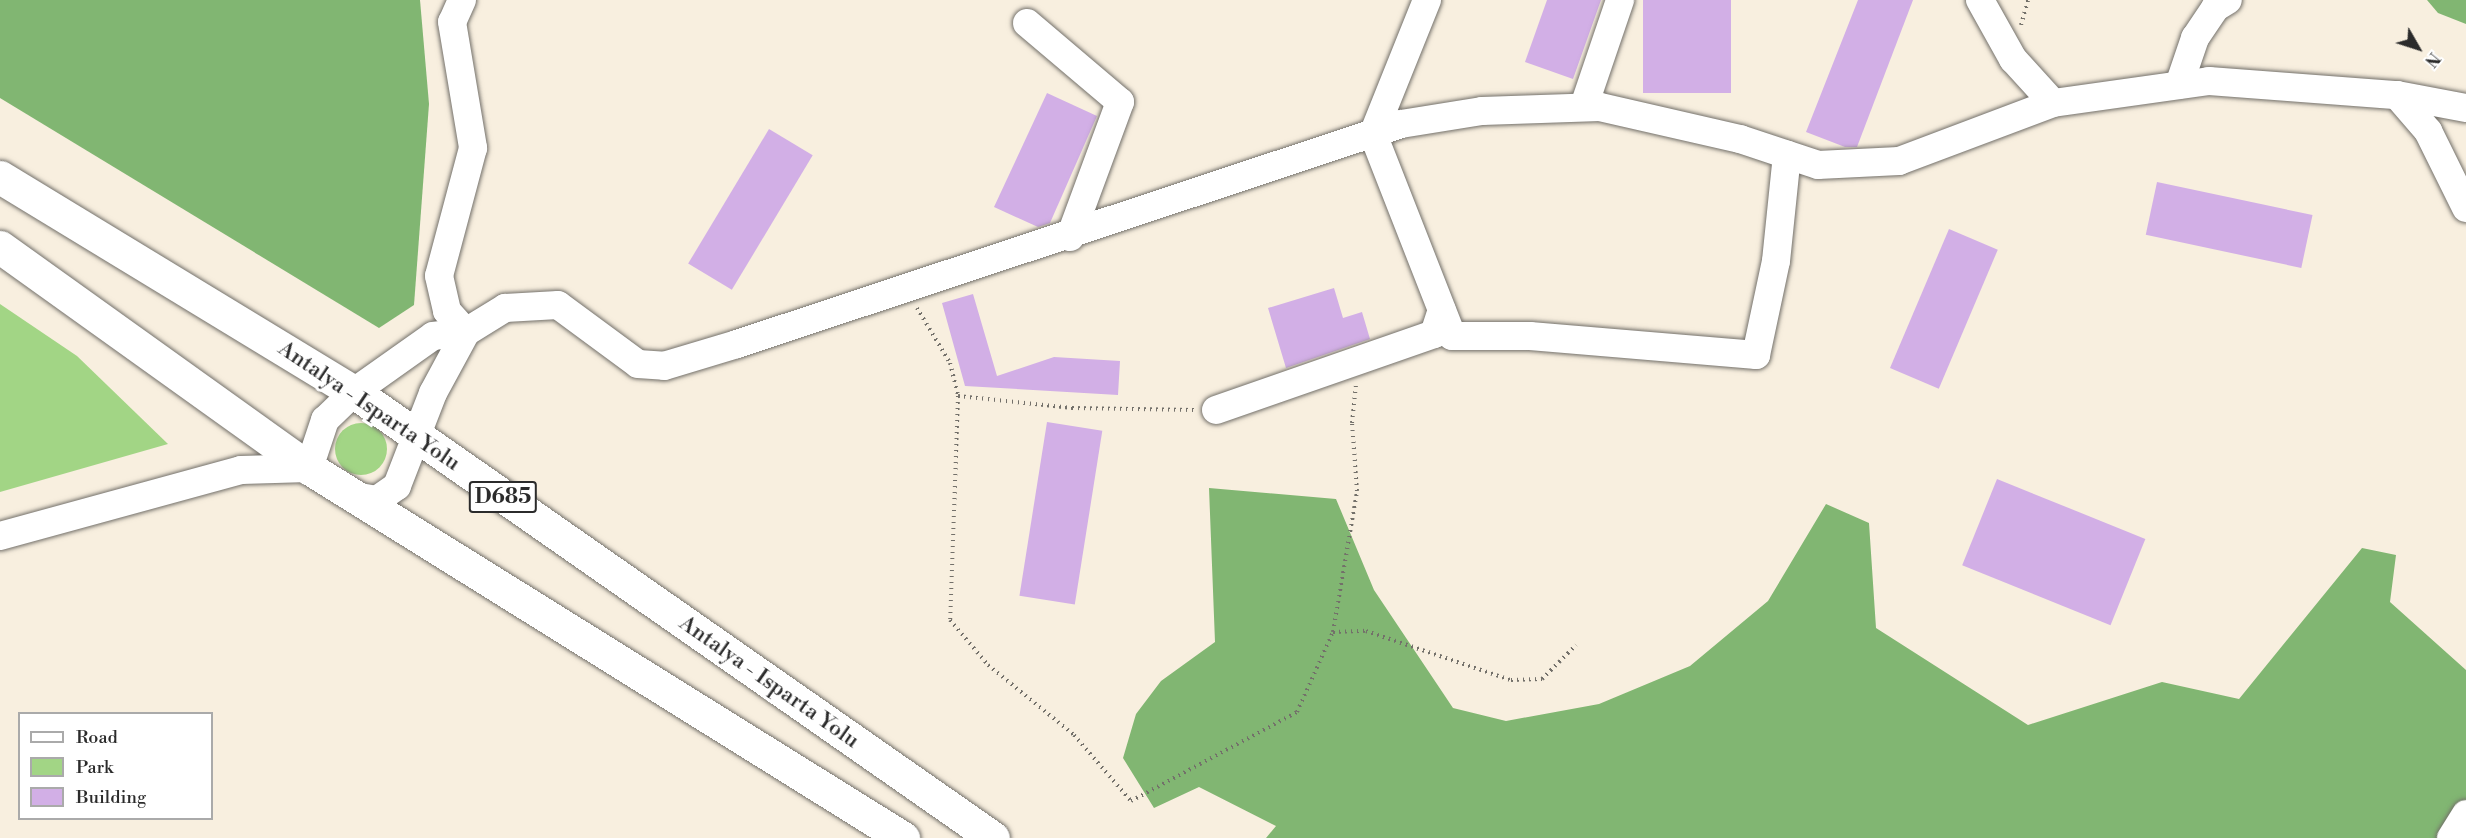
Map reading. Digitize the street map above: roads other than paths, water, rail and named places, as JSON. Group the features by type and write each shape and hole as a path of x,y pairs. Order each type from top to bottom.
{"highway":[{"name":"Antalya - Isparta Yolu","path":"0,177 354,392 993,838"},
{"path":"0,247 309,468 903,838"}],"street":[{"path":"462,0 452,22 473,148 439,276 447,310 466,332"},
{"path":"1427,0 1373,134 1452,336 1530,336 1756,355 1776,261 1787,155"},
{"path":"1584,106 1620,0"},
{"path":"1980,0 2013,59 2053,103"},
{"path":"2179,85 2195,38 2214,8 2228,0"},
{"path":"1027,23 1120,102 1070,237"},
{"path":"0,536 241,470 309,468 325,420 354,392 433,336 466,332 505,308 558,305 638,364 664,366 1070,237 1373,134 1482,111 1584,106 1740,139 1818,165 1899,161 2053,103 2209,81 2397,95 2466,108"},
{"path":"2397,95 2428,131 2466,208"},
{"path":"1216,410 1434,334 1442,310"},
{"path":"355,496 377,500 397,486 419,439 433,393 466,332"},
{"path":"2451,838 2466,814"}]}
